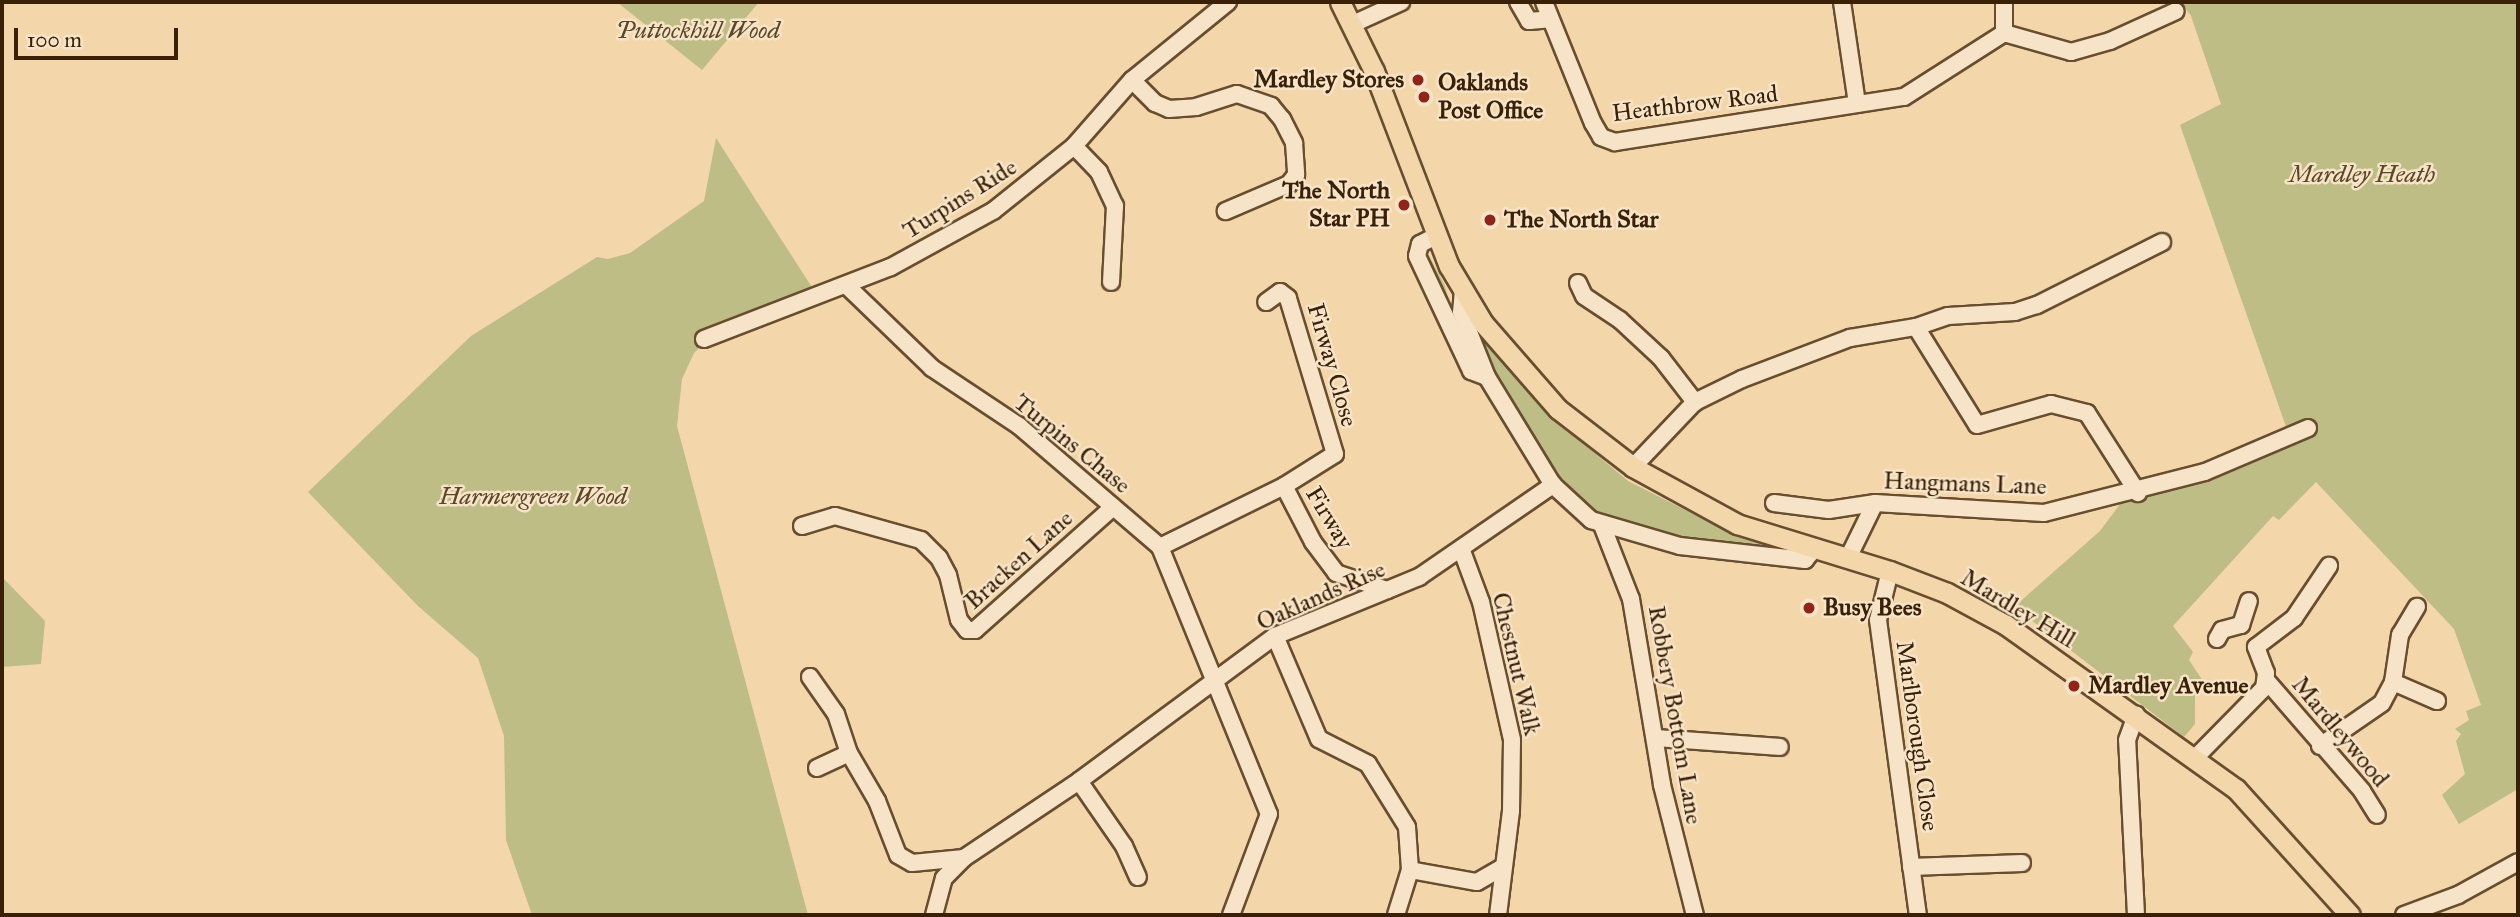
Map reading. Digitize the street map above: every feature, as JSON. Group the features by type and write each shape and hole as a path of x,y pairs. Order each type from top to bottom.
{"main road":[{"name":"Mardley Hill","path":"1340,2 1353,24 1436,236 1463,290 1477,329 1558,409 1633,467 1737,524 1890,570 1980,609 2136,715 2236,789 2350,915"}],"street":[{"name":"Turpins Ride","path":"704,339 846,285 943,241 993,211 1074,146 1132,80 1228,2"},
{"path":"1353,24 1401,2"},
{"path":"1518,2 1529,21 1550,19"},
{"name":"Heathbrow Road","path":"1544,2 1593,124 1609,141 1857,104"},
{"path":"1842,2 1857,104 1904,97 2004,33 2071,52 2110,41 2176,11"},
{"path":"2004,2 2004,33"},
{"path":"1132,80 1155,103 1169,109 1196,107 1237,94 1255,97 1282,119 1294,143 1296,175 1289,184 1226,211"},
{"path":"1074,146 1099,172 1115,206 1111,282"},
{"path":"1436,236 1420,244 1417,256 1471,372 1487,377"},
{"path":"1633,467 1695,402 1850,338 1916,327 1948,316 2015,312 2037,305 2162,242"},
{"path":"1578,283 1584,296 1620,320 1661,358 1695,402"},
{"name":"Turpins Chase","path":"846,285 932,368 1019,426 1160,547 1269,814 1231,915"},
{"name":"Firway Close","path":"1266,302 1280,292 1288,298 1335,454 1284,485"},
{"path":"1916,327 1977,425 2051,404 2087,413 2138,492"},
{"path":"1477,329 1487,377 1553,485 1575,508 1602,525 1680,546 1808,559 1814,549"},
{"name":"Hangmans Lane","path":"1774,503 1829,510 1875,503 2044,513 2138,492 2205,472 2308,428"},
{"name":"Firway","path":"1160,547 1284,485 1313,542 1336,573 1387,590"},
{"name":"Oaklands Rise","path":"810,677 836,714 849,753 877,802 898,855 912,863 964,858 1079,781 1275,636 1419,577 1462,551 1553,485"},
{"path":"1847,558 1875,503"},
{"name":"Bracken Lane","path":"802,526 835,516 921,540 939,558 948,575 959,620 967,630 975,630 1113,507"},
{"name":"Robbery Bottom Lane","path":"1602,525 1631,599 1657,738 1662,785 1695,915"},
{"name":"Chestnut Walk","path":"1462,551 1480,602 1512,740 1511,811 1501,867 1498,909"},
{"path":"2256,647 2294,618 2329,566"},
{"name":"Marlborough Close","path":"1890,570 1878,620 1918,915"},
{"path":"2217,639 2222,630 2241,625 2249,601"},
{"path":"2320,747 2374,711 2393,682 2400,635 2417,607"},
{"name":"Mardleywood","path":"2241,625 2256,647 2266,680 2320,747 2362,791 2377,815"},
{"path":"1275,636 1319,739 1368,764 1407,827 1410,870 1396,915"},
{"name":"Mardleywood","path":"2195,758 2266,680"},
{"path":"2393,682 2437,701"},
{"path":"2136,715 2127,740 2136,915"},
{"path":"1657,738 1780,747"},
{"path":"817,768 849,753"},
{"path":"1079,781 1124,846 1138,877"},
{"path":"934,915 944,878 964,858"},
{"path":"2404,915 2458,895 2518,862"},
{"name":"Marlborough Close","path":"1911,867 2022,863"},
{"path":"1477,882 1501,867"},
{"path":"1410,870 1477,882 1498,909"}],"green space":[{"name":"Puttockhill Wood","path":"617,2 759,2 702,70"},
{"name":"Mardley Heath","path":"2181,2 2518,2 2518,789 2459,824 2442,795 2465,774 2456,741 2461,734 2455,729 2469,720 2466,711 2481,705 2454,629 2316,482 2279,520 2273,516 2173,626 2193,652 2189,660 2205,684 2195,694 2195,724 2184,737 2014,607 2100,531 2123,500 2290,438 2180,125 2221,104 2191,16"},
{"name":"Harmergreen Wood","path":"716,138 815,292 707,340 694,353 682,379 677,426 808,915 532,915 506,840 504,736 478,658 418,606 308,492 471,336 597,257 608,259 630,253 704,201"},
{"path":"1426,250 1445,286 1452,314 1422,252"},
{"path":"1484,336 1553,418 1628,481 1729,532 1797,553 1686,543 1595,517 1556,481 1477,344"},
{"path":"2,577 45,621 41,664 2,667"}],"place":[{"name":"Mardley Stores","path":"1418,80"},
{"name":"Oaklands Post Office","path":"1424,97"},
{"name":"The North Star PH","path":"1404,205"},
{"name":"The North Star","path":"1490,220"},
{"name":"Busy Bees","path":"1809,608"},
{"name":"Mardley Avenue","path":"2074,686"}]}
